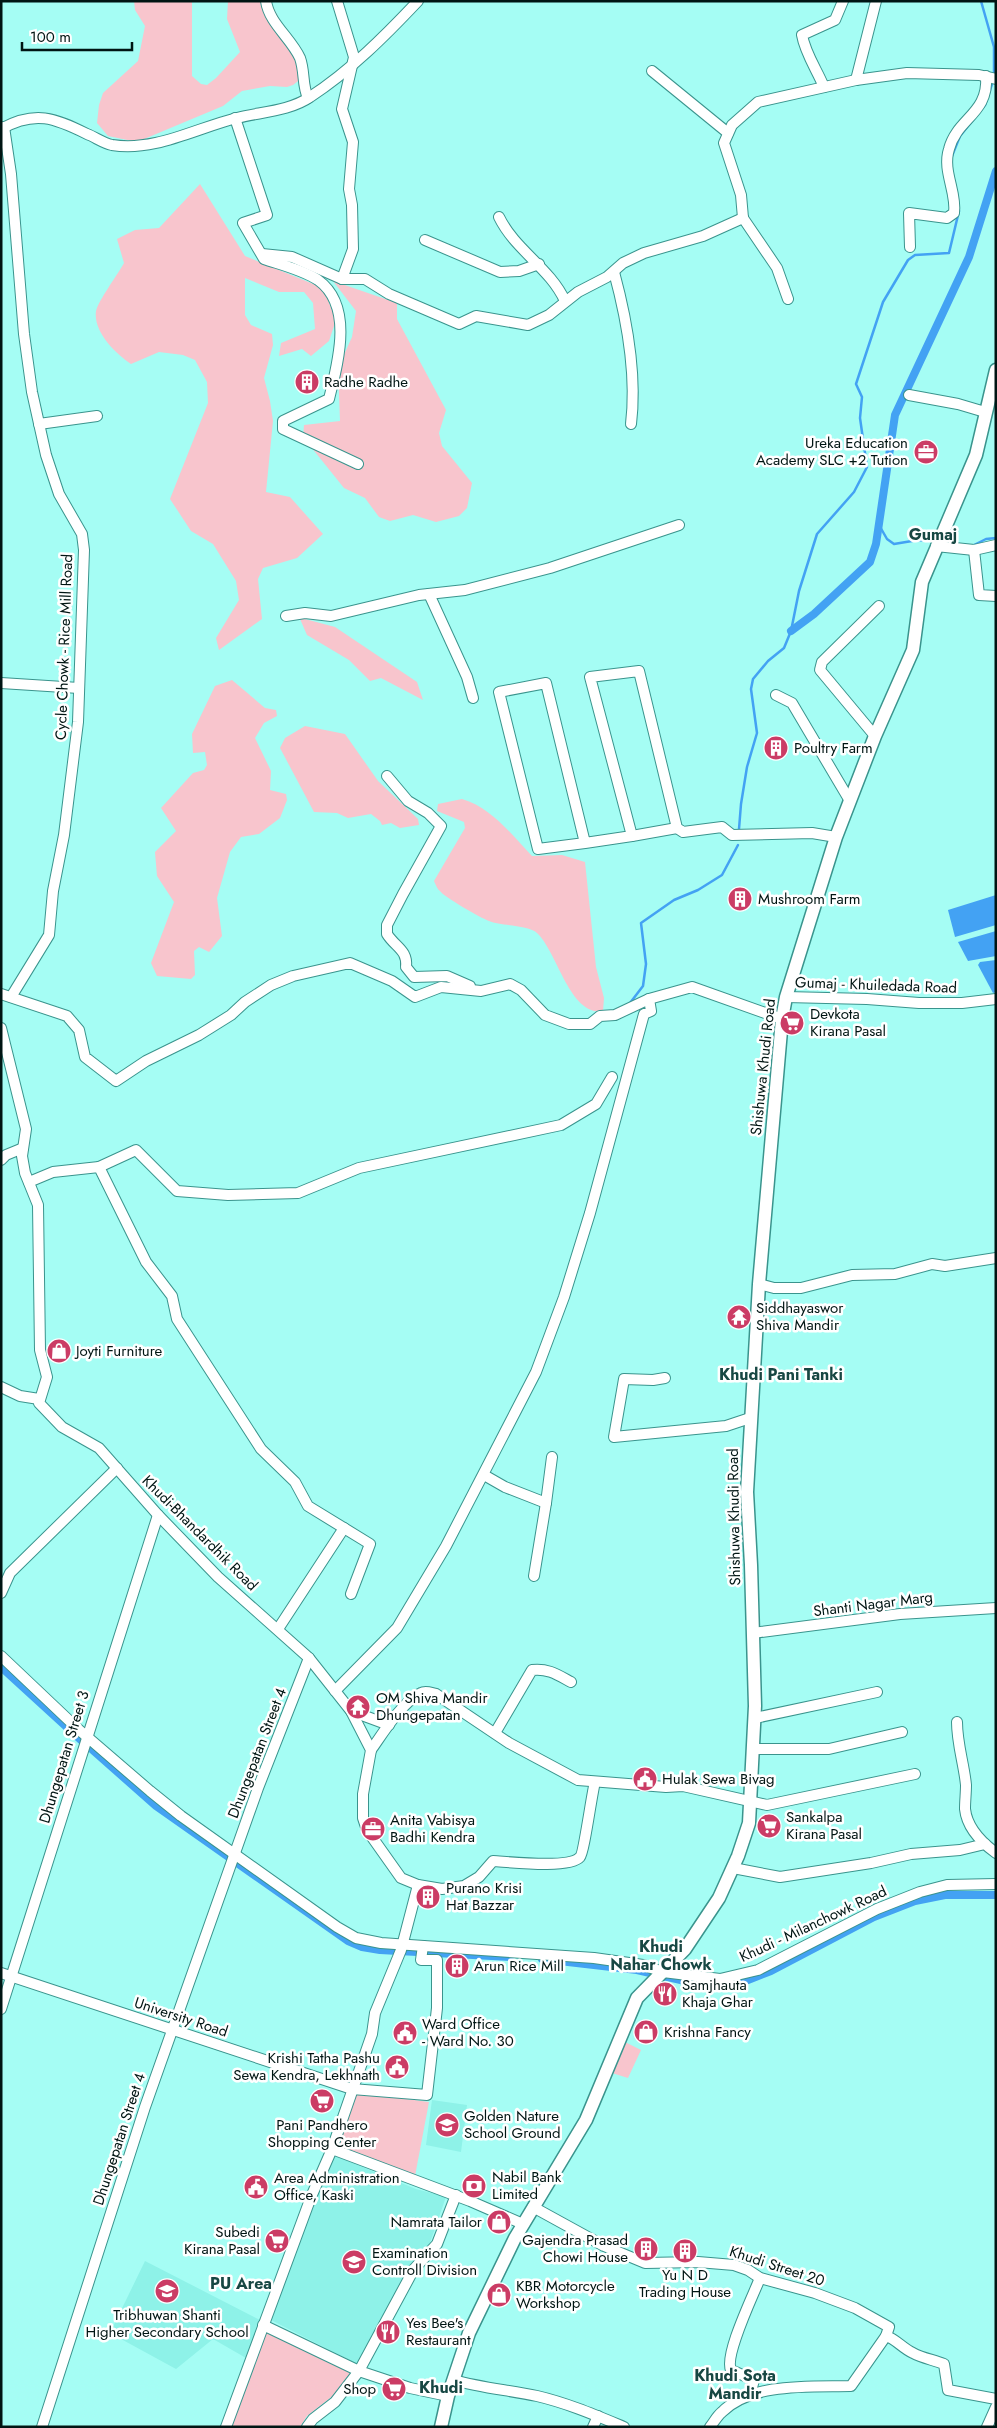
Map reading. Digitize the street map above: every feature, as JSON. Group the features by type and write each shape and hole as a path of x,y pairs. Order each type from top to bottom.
{"main road":[{"name":"Shishuwa Khudi Road","path":"441,2427 448,2396 469,2333 523,2224 586,2120 637,1998 685,1949 719,1898 733,1868 748,1823 755,1718 754,1633 746,1492 759,1284 782,1019 786,997 836,837 875,736 913,650 922,582 976,456 996,370"}],"street":[{"path":"266,1 280,30 299,56 305,74 303,88 308,98"},
{"path":"338,1 354,52 354,64 342,109 354,142 349,189 352,205 353,249 342,279"},
{"path":"2,128 18,122 45,117 59,120 111,144 133,146 170,140 235,118 285,107 308,98 354,64 418,1"},
{"path":"824,88 816,66 804,46 802,35 835,20 843,1"},
{"path":"856,80 876,1"},
{"path":"652,72 728,133"},
{"path":"788,299 777,268 743,218 741,195 724,147 732,125 758,102 856,80 907,73 991,78 984,100 974,115 961,127 949,148 947,167 953,197 954,214 946,218 909,213 910,247"},
{"path":"235,118 267,216 243,223 264,259 310,275 331,292 342,326 329,399 283,421 283,429 358,464"},
{"name":"Cycle Chowk - Rice Mill Road","path":"2,128 11,174 24,334 39,424 46,455 59,494 82,534 84,550 79,688 74,760 64,835 53,892 49,935 44,946 6,996"},
{"path":"499,217 507,233 539,264 560,289 565,302"},
{"path":"262,254 292,257 342,279 365,279 388,294 459,324 476,316 528,325 549,315 565,302 614,272 623,264 644,253 703,236 743,218"},
{"path":"425,240 500,272 519,271 539,264"},
{"path":"614,272 626,320 635,395 631,424"},
{"path":"909,395 958,404 985,412"},
{"path":"39,424 97,416"},
{"path":"286,616 305,613 331,616 429,594 465,590 550,568 679,525"},
{"path":"936,546 974,550 996,545"},
{"path":"974,550 979,595 996,596"},
{"path":"429,594 467,677 473,698"},
{"path":"875,736 820,670 822,662 879,606"},
{"path":"632,836 590,678 639,671 676,828"},
{"path":"1,682 79,688"},
{"path":"585,843 546,683 499,692 538,849 585,843 632,836 676,828 684,832 722,827 732,835 812,833 836,837"},
{"path":"776,695 792,703 850,801"},
{"path":"387,776 408,801 428,813 441,826 387,925 387,934 402,949 407,958 406,967 414,977 447,976 481,991"},
{"path":"6,996 67,1016 79,1030 85,1058 116,1081 146,1061 199,1035 231,1015 245,1002 271,985 294,976 350,963 392,981 415,997 442,987 481,991 510,984 521,990 545,1015 569,1024 590,1024 600,1016 615,1016 649,999 692,987 782,1019"},
{"name":"Gumaj - Khuiledada Road","path":"786,997 867,999 919,1003 962,1003 996,998"},
{"path":"335,1691 397,1628 446,1546 536,1372 564,1297 590,1213 644,1014 651,1011 649,999"},
{"path":"1,1028 26,1129 22,1156 38,1205 40,1350 47,1377 44,1392 39,1399 20,1396 1,1387"},
{"path":"28,1178 53,1172 99,1167 136,1150 177,1191 228,1195 298,1193 360,1168 561,1125 596,1104 612,1077"},
{"path":"1,1160 6,1155 23,1148"},
{"path":"99,1167 146,1262 172,1296 176,1319 261,1448 295,1482 308,1506 370,1544 351,1594"},
{"path":"759,1284 774,1288 801,1288 852,1275 895,1274 932,1264 945,1266 996,1258"},
{"path":"665,1378 653,1380 624,1379 614,1437 726,1426 750,1418"},
{"name":"Khudi-Bhandardhik Road","path":"39,1399 39,1404 44,1411 62,1427 98,1448 158,1515 218,1577 309,1658 351,1711 371,1750"},
{"path":"534,1576 552,1456"},
{"path":"1,1593 10,1573 117,1468"},
{"path":"484,1474 505,1487 546,1503"},
{"name":"Dhungepatan Street 3","path":"1,2009 6,1975 83,1745 88,1737 158,1515"},
{"path":"278,1629 344,1528"},
{"name":"Shanti Nagar Marg","path":"754,1633 900,1614 996,1608"},
{"name":"Khudi - Milanchowk Road","path":"1,1656 88,1737 233,1859 356,1938 381,1943 594,1958 643,1966 659,1976 720,1978 758,1970 877,1909 920,1892 947,1885 996,1884"},
{"name":"Dhungepatan Street 4","path":"42,2427 142,2116 233,1859 309,1658"},
{"path":"495,1733 532,1670 543,1669 571,1682"},
{"path":"595,1782 587,1817 584,1847 581,1856 574,1862 535,1864 493,1861 479,1877 464,1886 442,1889 401,1878 367,1830 363,1818 363,1794 371,1750 389,1725 420,1693 427,1691 436,1694 495,1733 578,1780 666,1787 683,1786 767,1805 915,1774"},
{"path":"755,1718 877,1692"},
{"path":"351,1711 389,1725"},
{"path":"957,1722 957,1744 966,1785 965,1810 972,1829 996,1853"},
{"path":"754,1749 829,1749 902,1732"},
{"path":"733,1868 780,1877 871,1863 911,1854 960,1850 985,1844"},
{"path":"226,2427 263,2325 332,2149 372,2034 375,2013 403,1944 418,1884"},
{"name":"University Road","path":"6,1975 352,2089 427,2095 436,2016 437,1960 421,1960 422,1946"},
{"path":"332,2149 456,2195 523,2224"},
{"path":"307,2427 313,2419 335,2402 359,2371 414,2270 437,2244 456,2195"},
{"name":"Khudi Street 20","path":"533,2207 604,2246 645,2263 698,2262 734,2265 748,2270 760,2278 855,2308 886,2324 889,2327 889,2337"},
{"path":"760,2278 732,2349 729,2365 731,2370 770,2389"},
{"path":"263,2325 359,2371 410,2388 448,2396"},
{"path":"710,2427 722,2411 750,2395 770,2389 851,2386 889,2337 899,2346 914,2354 944,2364 948,2390 996,2399"},
{"path":"454,2380 476,2387 546,2399 598,2416 624,2427"},
{"path":"750,2395 754,2380"},
{"path":"987,2427 996,2408"},
{"path":"593,2427 598,2416"}],"shaded area":[{"path":"134,1 192,1 192,76 201,84 207,85 240,52 227,19 228,1 270,1 299,56 302,78 287,87 270,86 242,91 223,106 137,142 108,136 97,123 99,105 103,93 138,61 145,26 135,10"},
{"path":"200,184 245,256 323,288 336,320 329,341 311,356 302,349 279,356 281,343 315,329 313,303 304,292 279,292 245,278 245,315 251,325 272,334 273,345 264,378 273,421 266,492 290,497 323,534 297,558 263,568 258,579 262,619 219,650 216,638 239,600 236,581 213,544 191,531 170,499 208,403 207,382 195,360 183,355 159,352 131,364 107,342 98,327 96,319 96,311 100,301 124,263 117,239 135,230 159,228"},
{"path":"333,281 397,303 397,319 446,410 439,433 442,446 472,483 467,508 459,516 436,522 413,515 390,521 379,517 365,498 344,488 303,437 304,425 340,421 338,368 352,337 356,311"},
{"path":"300,619 335,627 417,682 423,700 381,678 370,681 349,660 307,635"},
{"path":"232,680 265,708 276,710 277,716 264,723 255,738 271,771 270,790 286,794 287,800 280,818 259,834 241,837 230,852 217,898 222,936 209,952 199,947 194,951 195,975 191,979 157,976 151,963 174,902 157,876 155,852 176,831 161,808 193,773 204,770 207,765 205,752 193,753 192,734 215,686"},
{"path":"305,726 345,734 378,781 418,819 419,825 400,828 391,823 382,825 371,814 348,818 337,813 314,812 280,748 285,738"},
{"path":"462,799 473,803 492,815 532,856 562,855 585,862 596,967 604,998 603,1011 592,1010 582,1004 573,994 544,942 533,930 494,923 448,898 437,888 434,881 465,828 464,822 437,811 438,804"},
{"path":"996,895 996,925 955,937 948,910"},
{"path":"996,931 996,956 968,961 958,942"},
{"path":"996,960 996,992 993,993 978,965 980,962"},
{"path":"625,2042 641,2050 628,2078 612,2073"},
{"path":"354,2092 429,2102 415,2176 337,2146"},
{"name":"Golden Nature School Ground","path":"432,2100 467,2105 461,2152 426,2145"},
{"name":"Examination Controll Division","path":"333,2155 416,2189 446,2197 426,2254 357,2364 269,2319 306,2216"},
{"name":"Tribhuwan Shanti Higher Secondary School","path":"145,2261 260,2320 246,2358 213,2339 176,2369 110,2333"},
{"path":"265,2329 351,2372 334,2395 307,2416 300,2427 229,2427"}],"waterway":[{"path":"981,1 994,47 994,73"},
{"path":"952,156 960,136 985,105 992,84"},
{"path":"791,631 814,614 870,562 876,544 895,415 969,257 996,171"},
{"path":"739,829 747,767 757,733 751,689 753,679 768,661 784,648 791,631 799,591 817,534 854,492 867,467 860,418 862,397 856,384 883,302 908,260 915,255 949,253 959,211"},
{"path":"879,525 887,539 894,544 918,540 932,541"},
{"path":"974,545 986,539 996,538"},
{"path":"630,1003 643,986 646,964 641,923 674,900 698,890 722,875 738,845"},
{"path":"1,1667 82,1741"},
{"path":"87,1745 156,1806 348,1941 362,1947 380,1950 510,1957"},
{"path":"542,1959 637,1970 707,1986 729,1984 748,1980 771,1971 874,1917 915,1901 945,1895 996,1895"}],"place":[{"name":"Radhe Radhe","path":"307,382"},
{"name":"Ureka Education Academy SLC +2 Tution","path":"926,452"},
{"name":"Poultry Farm","path":"776,748"},
{"name":"Mushroom Farm","path":"740,899"},
{"name":"Devkota Kirana Pasal","path":"792,1023"},
{"name":"Siddhayaswor Shiva Mandir","path":"739,1317"},
{"name":"Joyti Furniture","path":"59,1351"},
{"name":"OM Shiva Mandir Dhungepatan","path":"358,1707"},
{"name":"Hulak Sewa Bivag","path":"645,1779"},
{"name":"Sankalpa Kirana Pasal","path":"769,1826"},
{"name":"Anita Vabisya Badhi Kendra","path":"373,1829"},
{"name":"Purano Krisi Hat Bazzar","path":"428,1897"},
{"name":"Arun Rice Mill","path":"457,1966"},
{"name":"Samjhauta Khaja Ghar","path":"665,1994"},
{"name":"Krishna Fancy","path":"646,2032"},
{"name":"Ward Office - Ward No. 30","path":"405,2033"},
{"name":"Krishi Tatha Pashu Sewa Kendra, Lekhnath","path":"397,2067"},
{"name":"Pani Pandhero Shopping Center","path":"322,2101"},
{"name":"Golden Nature School Ground","path":"447,2125"},
{"name":"Nabil Bank Limited","path":"474,2186"},
{"name":"Area Administration Office, Kaski","path":"256,2187"},
{"name":"Namrata Tailor","path":"499,2222"},
{"name":"Subedi Kirana Pasal","path":"277,2241"},
{"name":"Gajendra Prasad Chowi House","path":"646,2249"},
{"name":"Yu N D Trading House","path":"685,2251"},
{"name":"Examination Controll Division","path":"354,2262"},
{"name":"Tribhuwan Shanti Higher Secondary School","path":"167,2291"},
{"name":"KBR Motorcycle Workshop","path":"499,2295"},
{"name":"Yes Bee's Restaurant","path":"388,2332"},
{"name":"Shop","path":"394,2389"}],"district":[{"name":"Gumaj","path":"933,534"},
{"name":"Khudi Pani Tanki","path":"781,1374"},
{"name":"Khudi Nahar Chowk","path":"661,1955"},
{"name":"PU Area","path":"241,2283"},
{"name":"Khudi Sota Mandir","path":"735,2384"},
{"name":"Khudi","path":"441,2387"}]}
